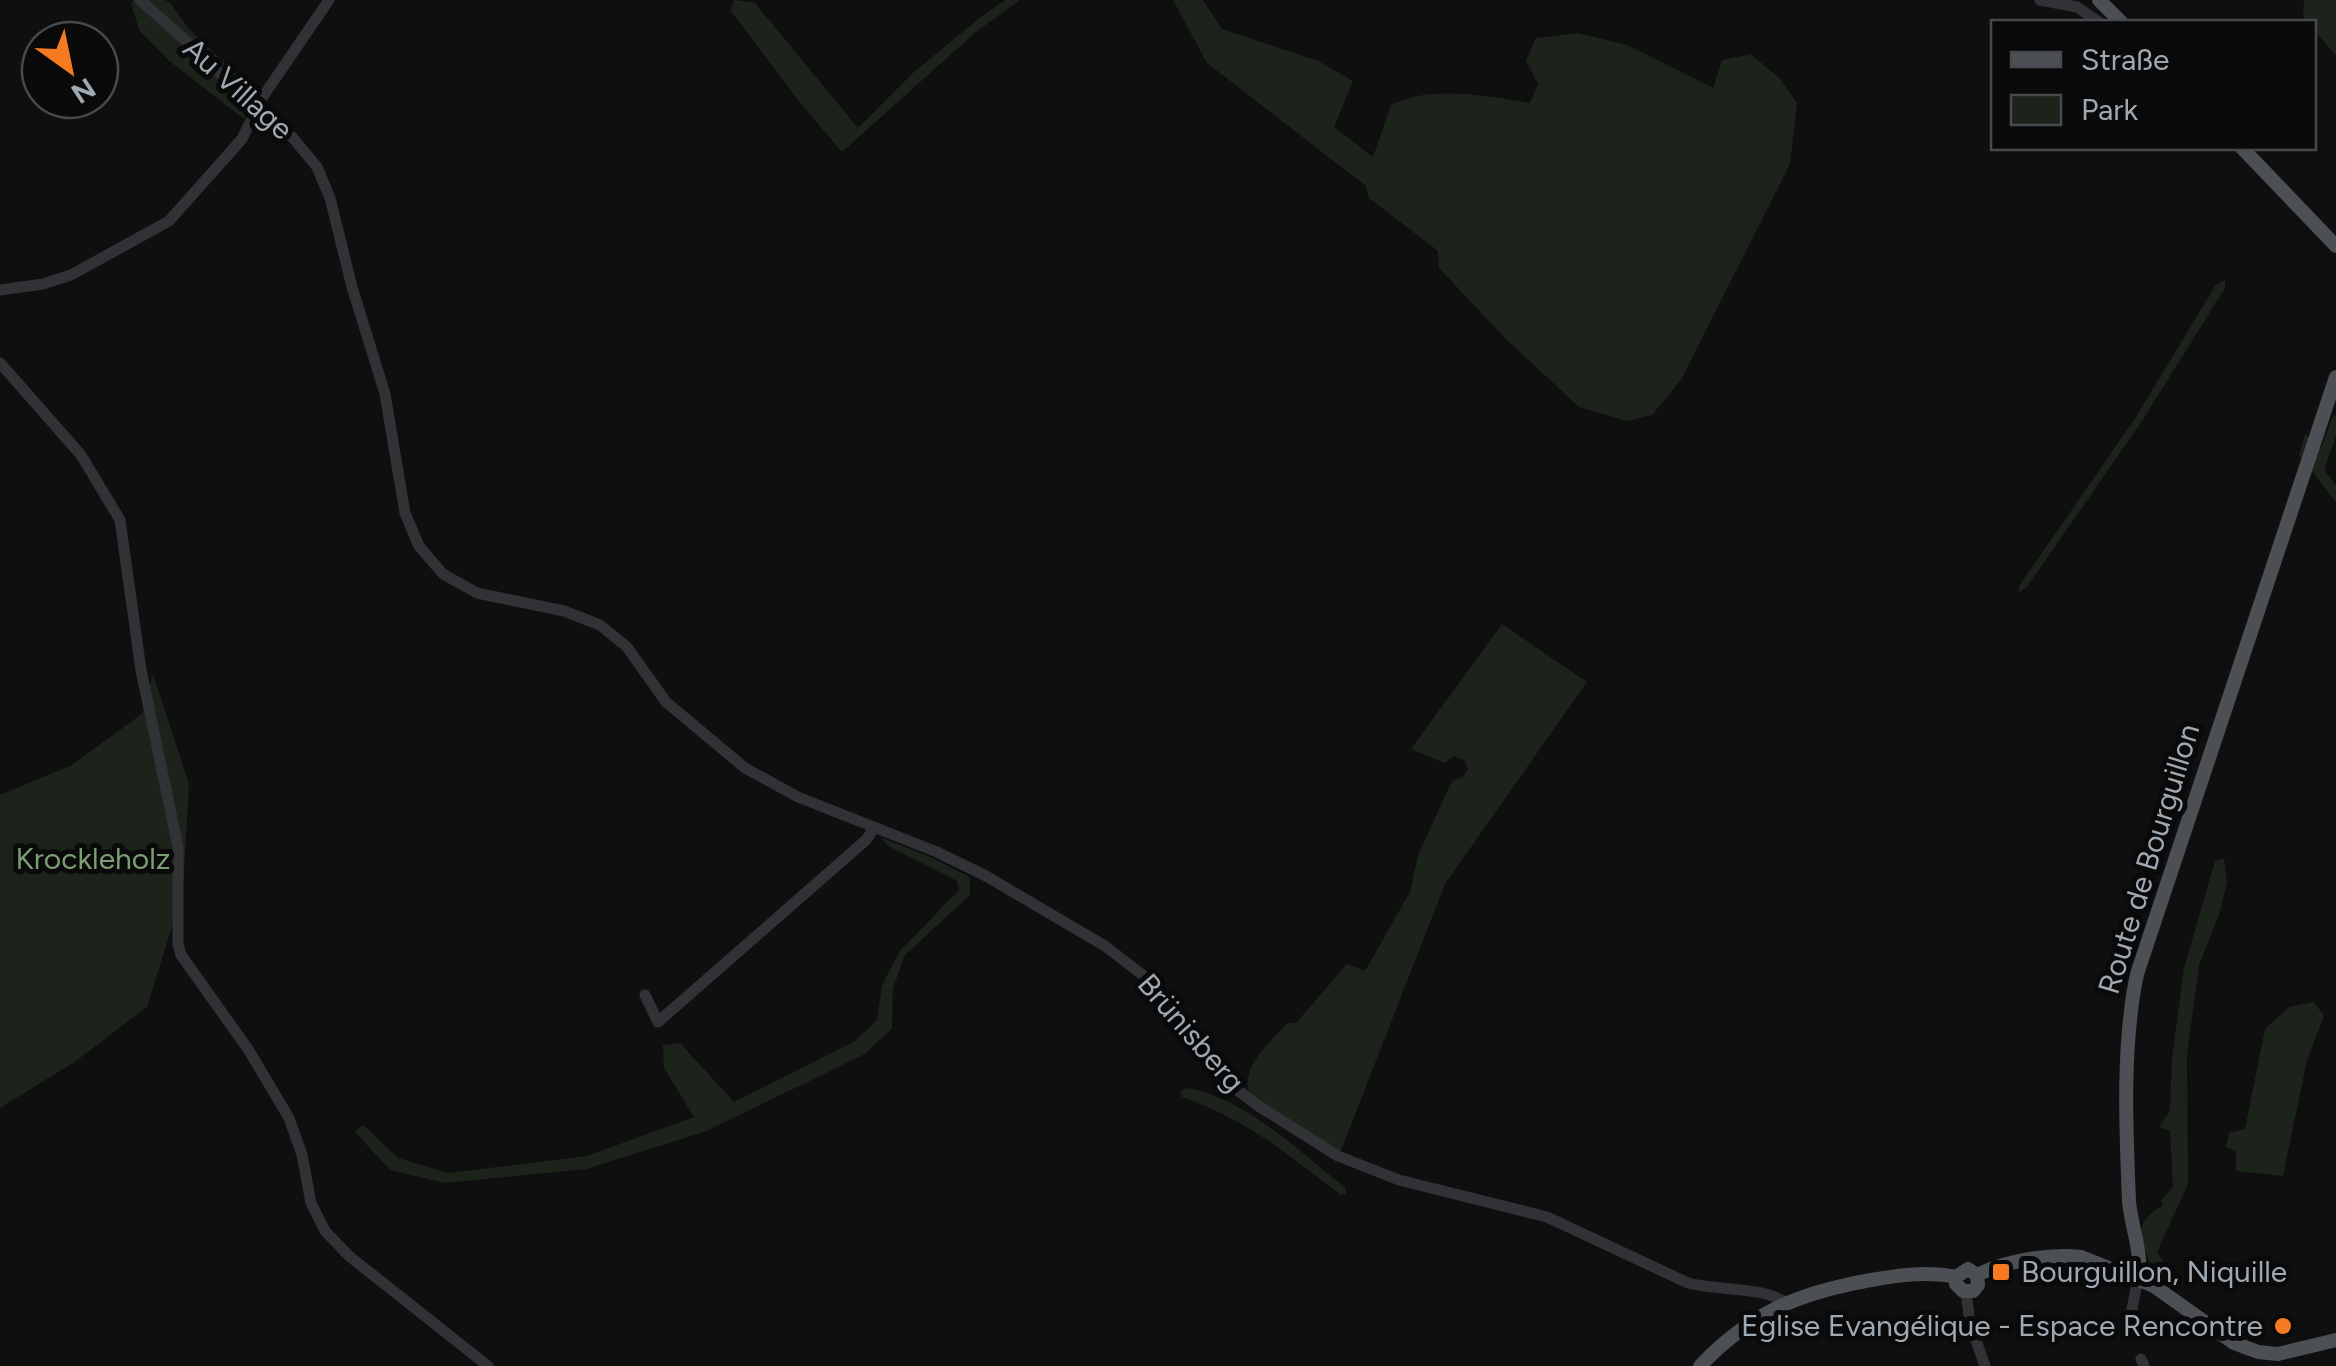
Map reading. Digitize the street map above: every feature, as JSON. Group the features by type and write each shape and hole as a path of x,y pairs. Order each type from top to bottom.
{"main road":[{"path":"2099,0 2119,20"},
{"path":"2244,150 2336,246"},
{"name":"Route de Bourguillon","path":"2138,1278 2140,1262 2129,1178 2128,1042 2133,991 2336,377"},
{"path":"1700,1366 1749,1322 1785,1302 1821,1290 1924,1273 1956,1277 1968,1269 1977,1274 2001,1265 2069,1255 2138,1278 2234,1343 2270,1360 2336,1340"},
{"path":"1956,1277 1958,1287 1966,1292 1978,1285 1977,1274"}],"street":[{"name":"Au Village","path":"140,0 212,64 256,111 304,149 327,187 385,394 396,467"},
{"path":"0,290 72,275 169,221 242,139 329,0"},
{"path":"2040,0 2077,8 2096,20"},
{"path":"0,363 81,455 120,520 141,670 178,847 181,956 248,1049 289,1118 302,1155 311,1203 325,1231 349,1256 488,1366"},
{"name":"Brünisberg","path":"396,467 404,513 415,539 443,574 493,598 564,611 600,624 627,647 666,702 745,768 798,797 937,852 999,882 1122,958 1166,997 1204,1054 1228,1081 1260,1107 1338,1156 1398,1180 1494,1201 1576,1228 1688,1283 1709,1289 1766,1293 1785,1302"},
{"path":"645,996 658,1022 866,840 874,828"},
{"path":"2132,1309 2138,1278"},
{"path":"1966,1292 1970,1324 1984,1366"}],"green space":[{"path":"133,0 165,0 171,4 189,29 257,94 244,119 168,60 139,30"},
{"path":"734,0 755,3 858,128 914,72 981,17 1005,0 1020,0 977,31 842,152 731,11"},
{"path":"1173,0 1203,0 1222,29 1318,61 1353,81 1334,127 1373,157 1391,105 1441,94 1530,103 1538,84 1526,61 1536,38 1578,33 1627,45 1713,88 1722,60 1751,54 1780,79 1797,103 1790,164 1681,380 1652,415 1627,421 1579,407 1505,338 1439,268 1438,251 1369,198 1366,186 1207,63"},
{"path":"2304,0 2336,0 2336,56 2316,32 2316,20 2306,20"},
{"path":"2225,280 2225,288 2142,421 2027,587 2019,592 2019,586 2136,417 2215,286"},
{"path":"2333,416 2336,436 2324,470 2336,485 2336,502 2299,455 2305,434 2321,448"},
{"path":"1502,624 1587,682 1445,884 1340,1153 1251,1097 1248,1076 1264,1048 1287,1023 1296,1023 1347,964 1365,971 1410,892 1418,855 1452,781 1463,777 1468,769 1464,760 1454,756 1444,763 1411,749"},
{"name":"Krockleholz","path":"153,674 189,784 183,891 147,1007 76,1061 0,1108 0,795 72,765 143,713"},
{"path":"882,838 970,877 970,895 905,955 893,988 892,1029 863,1055 704,1132 586,1169 445,1183 390,1170 355,1132 363,1125 398,1158 448,1173 587,1156 694,1117 664,1068 663,1045 680,1043 734,1102 855,1041 877,1020 882,985 899,952 959,890 957,881 888,846"},
{"path":"2224,858 2227,882 2199,965 2187,1054 2188,1184 2157,1252 2163,1261 2159,1272 2164,1276 2159,1282 2151,1278 2141,1230 2173,1187 2170,1131 2159,1127 2170,1111 2172,1058 2184,968 2215,861"},
{"path":"2314,1002 2324,1016 2307,1060 2283,1176 2236,1171 2236,1151 2226,1147 2229,1133 2245,1129 2265,1029 2289,1007"},
{"path":"1188,1088 1231,1103 1251,1115 1345,1187 1346,1194 1341,1195 1247,1127 1182,1097 1180,1091"}],"place":[{"name":"Bourguillon, Niquille","path":"2001,1272"},
{"name":"Eglise Evangélique - Espace Rencontre","path":"2283,1326"}]}
